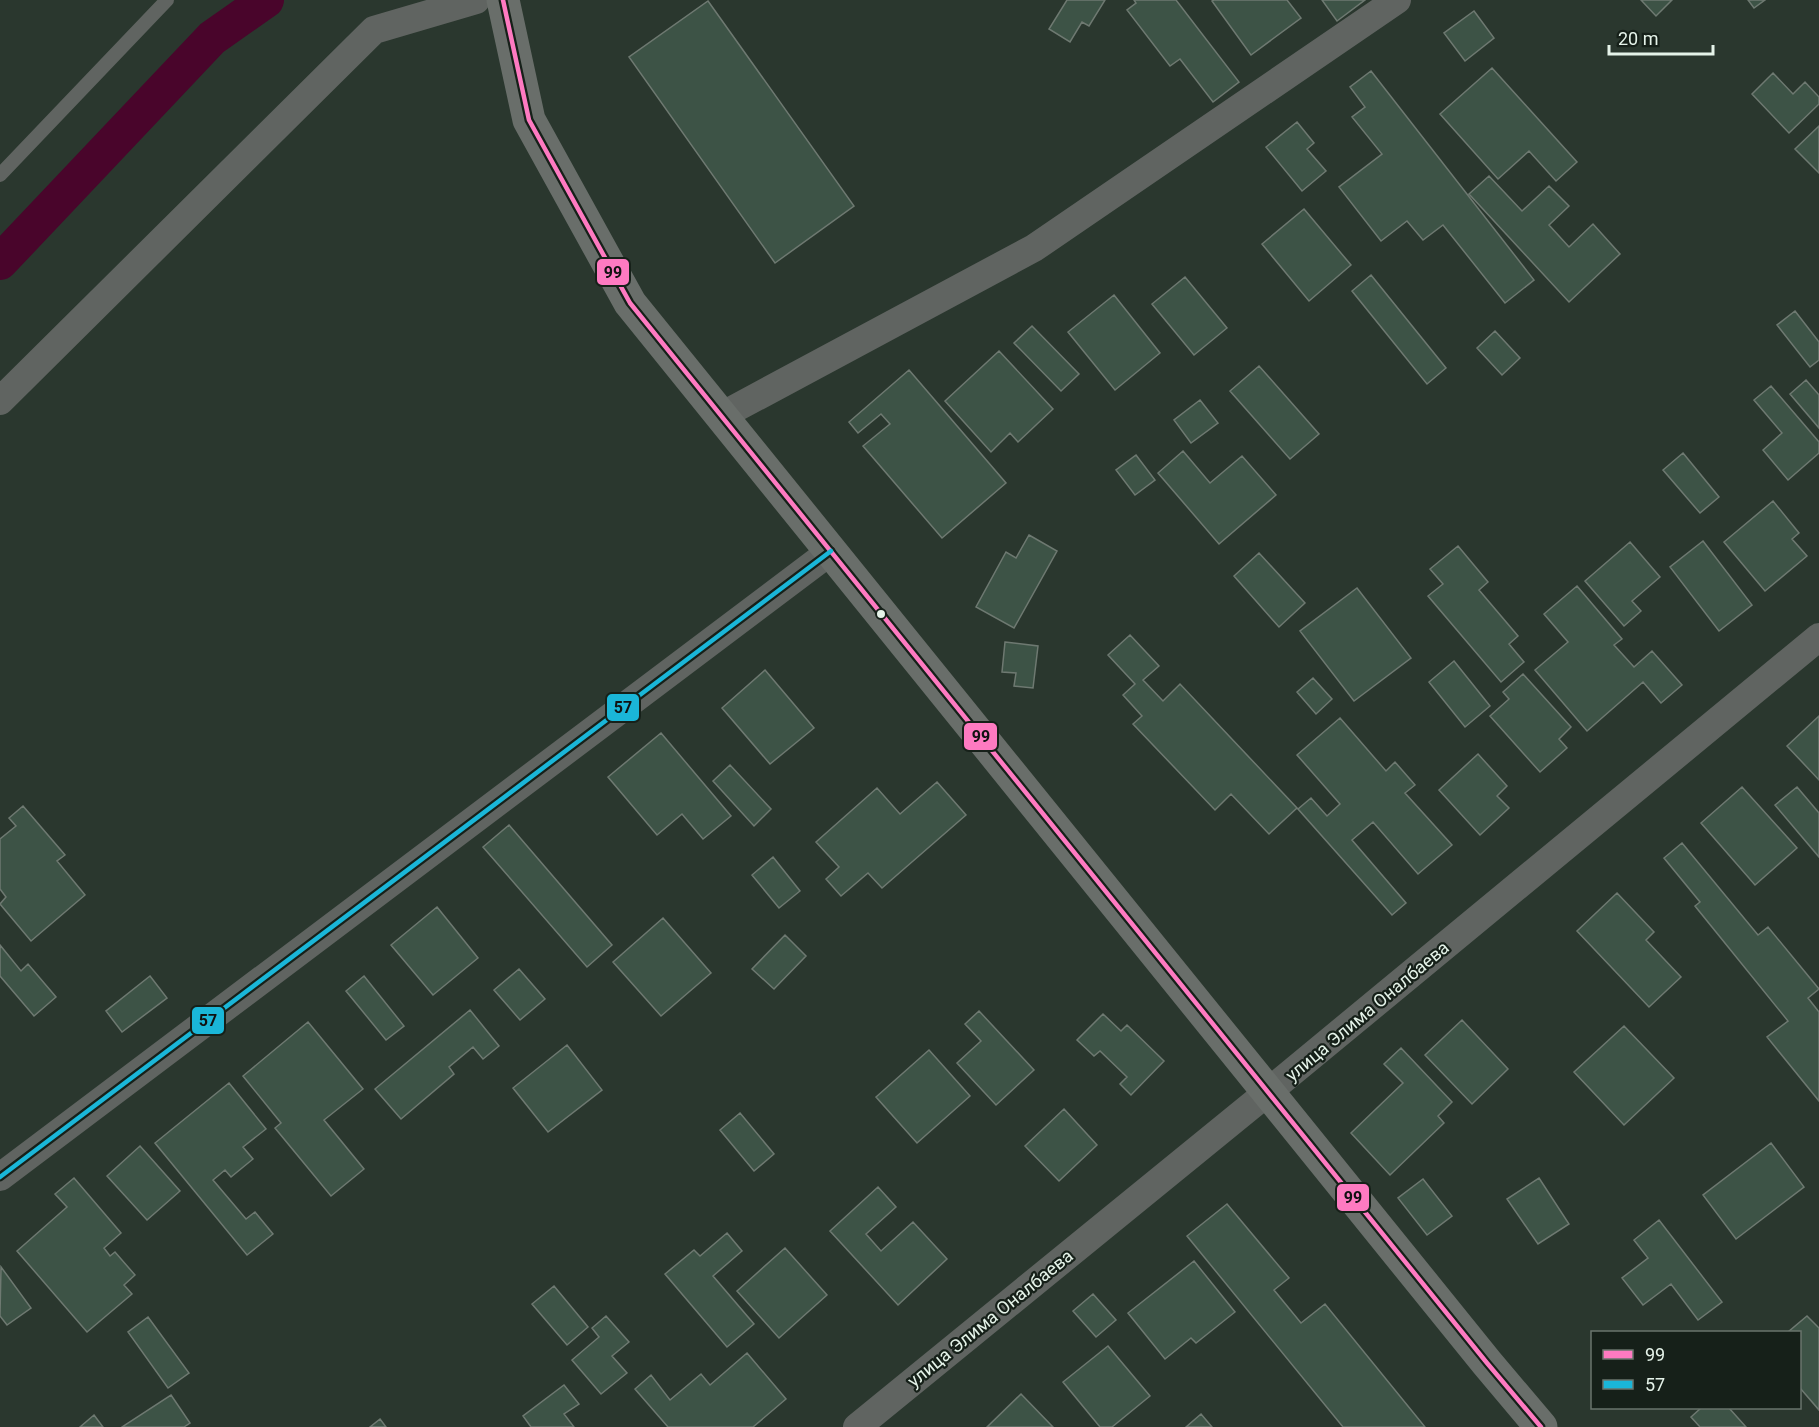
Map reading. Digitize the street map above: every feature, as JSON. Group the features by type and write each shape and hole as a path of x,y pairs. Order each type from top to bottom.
{"main road":[{"path":"504,0 529,120 630,303 1479,1354 1541,1427"}],"street":[{"path":"0,401 374,30 476,0"},
{"path":"721,416 1034,248 1397,0"},
{"path":"0,1177 831,551"},
{"name":"улица Элима Оналбаева","path":"857,1427 1268,1092 1819,637"}],"lane":[{"path":"0,175 167,0"}],"building":[{"path":"1067,0 1105,0 1089,26 1082,22 1070,42 1049,29"},
{"path":"1134,0 1176,0 1239,82 1213,102 1180,59 1170,66 1127,10 1136,3"},
{"path":"1287,0 1301,18 1251,55 1212,1"},
{"path":"1322,0 1365,0 1337,21"},
{"path":"1641,0 1672,0 1656,16"},
{"path":"1748,0 1765,0 1754,8"},
{"path":"708,1 854,206 775,263 629,57"},
{"path":"1474,11 1494,38 1465,61 1444,33"},
{"path":"1492,68 1577,162 1556,181 1529,151 1498,179 1440,114"},
{"path":"1371,71 1534,280 1505,303 1443,225 1423,240 1407,221 1381,241 1339,187 1382,154 1352,117 1365,107 1350,87"},
{"path":"1773,73 1793,94 1805,82 1819,97 1819,104 1789,133 1752,94"},
{"path":"1297,122 1314,143 1307,149 1326,171 1302,191 1266,147"},
{"path":"1819,126 1819,173 1795,149"},
{"path":"1489,176 1522,211 1549,186 1569,206 1549,225 1569,247 1593,224 1620,254 1569,302 1469,194"},
{"path":"1304,209 1351,265 1309,301 1262,244"},
{"path":"1371,275 1446,368 1427,384 1352,291"},
{"path":"1185,277 1227,328 1194,355 1152,304"},
{"path":"1114,295 1160,353 1115,390 1068,332"},
{"path":"1795,311 1819,342 1819,360 1810,367 1777,325"},
{"path":"1032,326 1079,374 1061,391 1014,343"},
{"path":"1495,331 1520,358 1502,375 1477,348"},
{"path":"999,351 1053,409 1018,442 1010,433 991,452 945,401"},
{"path":"1259,366 1319,434 1290,459 1230,391"},
{"path":"909,370 1006,483 942,538 863,446 890,424 881,414 858,433 849,422"},
{"path":"1806,380 1819,395 1819,428 1790,394"},
{"path":"1771,386 1819,442 1819,453 1788,480 1763,450 1782,433 1754,400"},
{"path":"1200,400 1218,423 1191,443 1174,420"},
{"path":"1183,451 1210,483 1242,456 1276,495 1219,544 1158,473"},
{"path":"1683,453 1719,497 1700,513 1663,470"},
{"path":"1136,455 1155,480 1135,495 1116,470"},
{"path":"1773,501 1799,533 1792,539 1807,556 1765,591 1724,542"},
{"path":"1029,535 1057,551 1014,628 976,607 1006,552 1016,558"},
{"path":"1703,541 1752,605 1719,631 1670,567"},
{"path":"1630,542 1660,577 1632,601 1641,611 1624,626 1585,581"},
{"path":"1458,546 1488,582 1479,590 1518,636 1509,644 1524,662 1501,682 1428,596 1443,584 1430,569"},
{"path":"1259,553 1305,603 1279,627 1234,576"},
{"path":"1577,586 1622,639 1614,645 1634,667 1652,651 1682,685 1661,703 1643,682 1587,731 1535,670 1568,642 1544,614"},
{"path":"1357,588 1411,658 1354,701 1300,631"},
{"path":"1130,635 1159,666 1143,680 1163,701 1180,684 1297,808 1269,834 1231,794 1215,810 1133,724 1142,716 1123,695 1135,684 1108,655"},
{"path":"1005,642 1038,646 1033,688 1014,686 1016,673 1002,672"},
{"path":"1454,661 1490,706 1465,727 1429,682"},
{"path":"765,670 814,728 770,764 722,708"},
{"path":"1523,674 1571,727 1559,739 1567,748 1540,772 1490,716 1509,699 1503,692"},
{"path":"1313,678 1332,699 1316,714 1297,692"},
{"path":"1819,716 1819,780 1787,746"},
{"path":"1340,718 1386,771 1395,762 1415,785 1405,793 1452,845 1418,874 1373,822 1352,840 1406,903 1392,915 1298,809 1311,798 1327,816 1340,804 1297,755"},
{"path":"661,733 731,816 703,839 682,814 657,835 608,777"},
{"path":"1478,754 1507,786 1497,796 1509,808 1480,835 1439,790"},
{"path":"730,765 771,809 754,826 713,781"},
{"path":"937,782 966,815 882,888 868,873 841,896 826,879 839,867 816,842 877,788 900,814"},
{"path":"1742,787 1797,848 1755,885 1701,823"},
{"path":"1797,787 1819,813 1819,857 1775,805"},
{"path":"23,806 65,855 57,861 85,895 31,941 0,904 6,897 0,889 0,839 16,826 9,818"},
{"path":"509,825 612,945 587,967 483,847"},
{"path":"1682,843 1758,935 1768,927 1819,989 1808,998 1819,1012 1819,1101 1767,1037 1788,1021 1695,906 1700,902 1664,858"},
{"path":"773,857 800,891 779,908 752,875"},
{"path":"1617,893 1654,932 1646,940 1681,977 1649,1007 1577,931"},
{"path":"437,907 478,958 433,995 391,945"},
{"path":"663,918 711,973 661,1016 613,962"},
{"path":"785,935 806,956 774,989 752,969"},
{"path":"0,945 21,971 28,964 56,997 34,1016 0,976"},
{"path":"519,969 545,999 520,1020 494,990"},
{"path":"150,976 167,998 122,1032 106,1011"},
{"path":"364,976 404,1026 386,1040 346,991"},
{"path":"470,1010 499,1046 483,1059 473,1047 449,1067 454,1074 401,1119 375,1089"},
{"path":"979,1011 1034,1070 996,1105 957,1063 981,1041 965,1024"},
{"path":"1103,1014 1121,1031 1127,1025 1164,1061 1131,1095 1120,1084 1127,1077 1100,1051 1094,1056 1077,1040"},
{"path":"1462,1020 1508,1069 1472,1104 1425,1055"},
{"path":"308,1022 363,1089 324,1120 364,1169 331,1196 275,1128 281,1123 243,1076"},
{"path":"1624,1026 1674,1078 1624,1125 1574,1072"},
{"path":"567,1045 602,1090 548,1132 513,1088"},
{"path":"1401,1048 1452,1102 1438,1116 1444,1123 1390,1175 1351,1133 1403,1083 1384,1064"},
{"path":"929,1050 970,1096 917,1143 876,1097"},
{"path":"229,1083 266,1129 243,1147 253,1159 231,1177 225,1170 213,1180 246,1219 255,1212 273,1234 247,1255 155,1143"},
{"path":"1064,1109 1097,1145 1059,1181 1025,1146"},
{"path":"740,1113 774,1154 754,1171 720,1130"},
{"path":"1771,1143 1804,1187 1736,1239 1703,1195"},
{"path":"140,1146 180,1191 147,1220 107,1176"},
{"path":"74,1178 121,1233 104,1248 110,1256 115,1252 135,1275 124,1285 132,1294 87,1332 17,1251 67,1207 55,1194"},
{"path":"1539,1178 1569,1224 1538,1244 1507,1199"},
{"path":"1423,1179 1452,1216 1427,1235 1398,1198"},
{"path":"878,1187 896,1207 866,1234 881,1251 913,1222 947,1259 898,1305 830,1231"},
{"path":"1227,1204 1289,1278 1274,1290 1301,1323 1325,1304 1425,1427 1343,1427 1187,1236"},
{"path":"1659,1220 1722,1302 1698,1320 1671,1284 1643,1305 1622,1278 1648,1258 1634,1240"},
{"path":"727,1233 742,1251 713,1276 754,1324 727,1347 665,1274 694,1250 700,1256"},
{"path":"785,1248 827,1295 779,1338 737,1291"},
{"path":"1194,1261 1235,1312 1196,1343 1191,1338 1165,1359 1128,1313"},
{"path":"1,1267 31,1308 7,1325 0,1316"},
{"path":"554,1286 588,1327 567,1345 532,1304"},
{"path":"1093,1294 1116,1320 1096,1337 1073,1311"},
{"path":"606,1316 629,1342 612,1356 627,1373 601,1394 572,1360 599,1337 592,1328"},
{"path":"1807,1316 1819,1328 1819,1410 1801,1389 1801,1331 1789,1331"},
{"path":"148,1317 189,1373 168,1388 128,1332"},
{"path":"1108,1346 1150,1396 1112,1427 1100,1427 1063,1382"},
{"path":"747,1353 786,1399 753,1427 668,1427 635,1389 651,1375 670,1400 701,1374 710,1385"},
{"path":"564,1385 579,1404 564,1414 574,1427 531,1427 523,1416"},
{"path":"1021,1394 1053,1427 987,1427"},
{"path":"171,1395 190,1423 184,1427 122,1427"},
{"path":"1700,1409 1730,1409 1746,1427 1700,1427 1691,1417"},
{"path":"1201,1414 1212,1427 1186,1427"},
{"path":"94,1415 103,1427 80,1427"},
{"path":"380,1419 386,1427 370,1427"}],"waterway":[{"path":"0,262 212,38 266,0"}],"transit line":[{"name":"99","path":"503,0 529,120 630,303 1541,1427"},
{"name":"57","path":"0,1177 831,551"}]}
